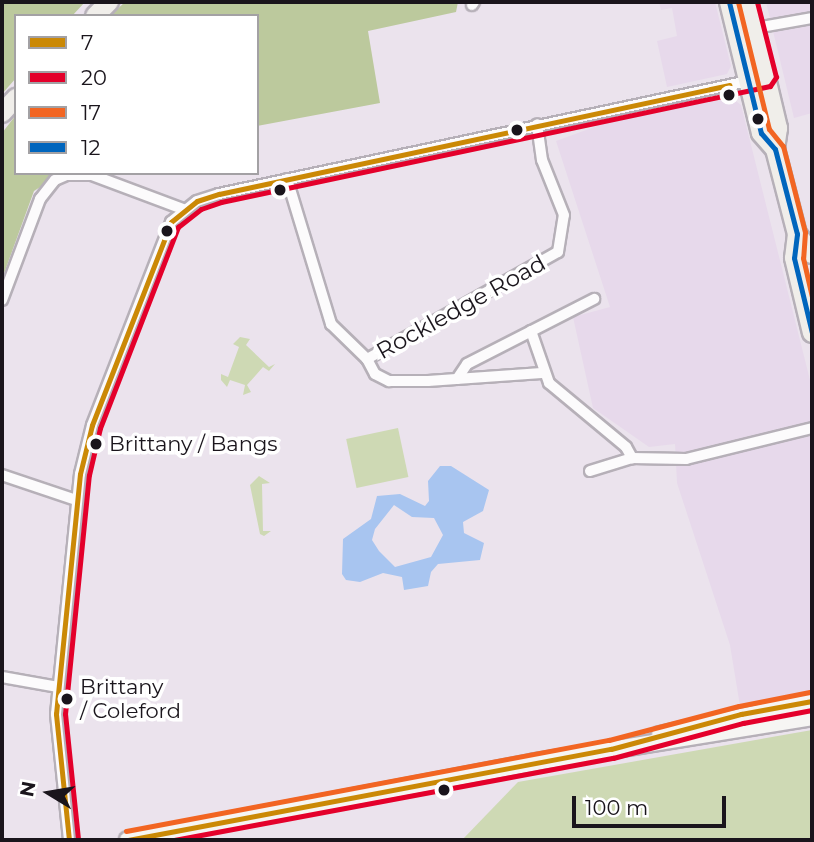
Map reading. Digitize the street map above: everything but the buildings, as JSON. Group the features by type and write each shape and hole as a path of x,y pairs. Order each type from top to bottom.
{"main road":[{"path":"729,2 761,133 775,149 812,254"},
{"path":"748,2 778,128 775,149"},
{"path":"2,113 14,100"},
{"path":"805,231 794,258 812,334"},
{"path":"128,840 801,714 812,701"}],"street":[{"path":"736,32 812,18"},
{"path":"69,840 57,757 58,687 76,500 89,436 136,305 166,229 183,209 219,194 537,124 766,78"},
{"name":"Rockledge Road","path":"367,359 547,260 562,242 564,215 542,160 537,124"},
{"path":"2,300 46,189 55,180 72,175"},
{"path":"92,175 183,209"},
{"path":"288,179 331,324 367,359 375,374 389,381 542,373"},
{"path":"457,379 467,365 594,299"},
{"path":"531,331 542,373 573,405 626,447 632,458"},
{"path":"590,471 632,458 686,459 812,428"},
{"path":"2,475 76,500"},
{"path":"2,677 58,687"}],"shaded area":[{"path":"659,2 715,2 731,66 727,74 667,87 657,41 677,36 672,8 661,10"},
{"path":"766,2 812,2 812,113 794,118"},
{"path":"732,98 741,105 812,388 812,691 740,706 730,645 677,483 675,444 649,447 593,408 573,317 610,307 556,141 619,118"}],"green space":[{"path":"2,2 85,2 74,14 14,14 14,80 2,94"},
{"path":"125,2 458,2 456,12 368,31 380,103 259,126 259,14 112,14"},
{"path":"14,118 14,175 59,175 34,191 2,279 2,133"},
{"path":"240,337 250,339 246,345 269,367 275,364 269,371 263,367 247,385 251,392 243,395 245,385 230,380 227,387 221,380 221,374 228,377 239,347 233,344"},
{"path":"398,428 408,477 357,488 346,439"},
{"path":"259,476 270,483 262,484 263,531 271,531 264,536 260,534 250,485"},
{"path":"812,730 812,840 462,840 518,782"}],"water":[{"path":"440,466 451,466 489,490 483,511 463,522 464,533 484,543 480,560 438,564 431,572 428,586 404,590 402,577 383,573 360,582 346,580 342,574 343,539 371,519 377,496 400,494 425,506 429,501 428,481","holes":["394,505 412,517 434,518 443,535 431,557 395,567 372,540 375,529"]}],"transit line":[{"name":"12","path":"729,2 761,133 775,149 797,234 794,258 812,333"},
{"name":"17","path":"738,2 769,129 783,146 805,232 803,258 812,297"},
{"name":"20","path":"78,839 65,714 89,475 100,428 178,227 201,209 221,202 770,86 776,77 757,2"},
{"name":"7","path":"69,840 56,714 80,474 92,425 171,222 197,201 219,194 729,85"},
{"name":"17","path":"126,831 609,740 739,706 810,692"},
{"name":"7","path":"128,840 611,749 741,714 812,701"},
{"name":"20","path":"174,840 613,758 743,723 812,710"}],"place":[{"name":"Brittany / Bangs","path":"96,444"},
{"name":"Brittany / Coleford","path":"67,699"}]}
